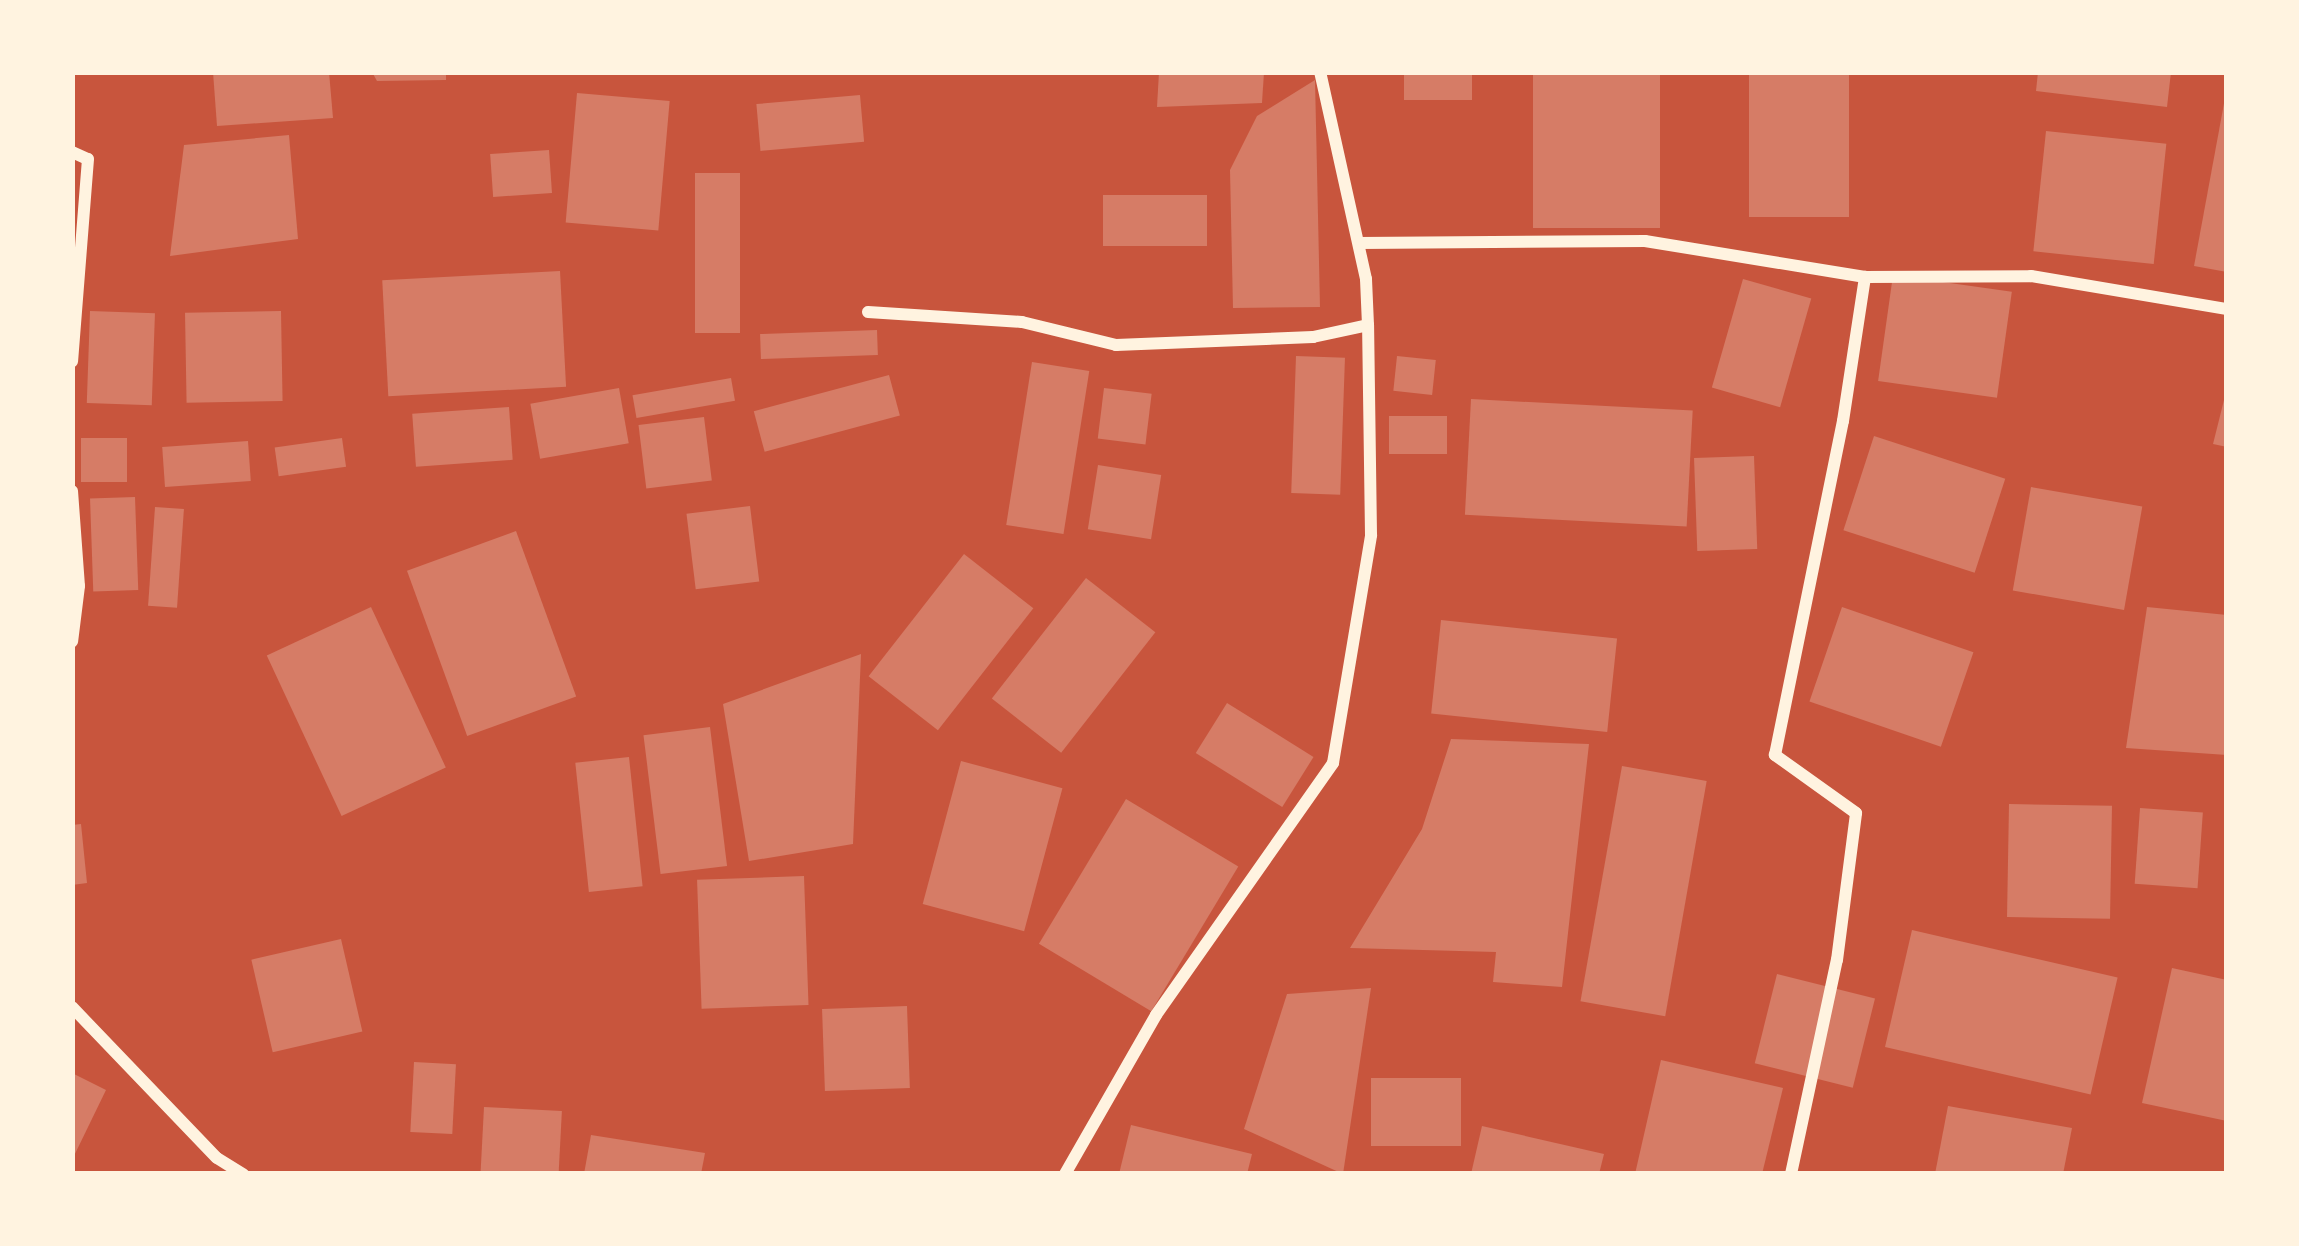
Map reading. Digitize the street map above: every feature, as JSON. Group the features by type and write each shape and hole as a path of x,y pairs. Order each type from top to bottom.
{"street":[{"path":"1065,1174 1156,1015 1333,764 1371,535 1368,325 1359,244 1320,72"},
{"path":"72,152 88,158 72,361"},
{"path":"1359,244 1645,241 1865,277 2031,276 2227,309"},
{"path":"1791,1174 1837,960 1856,813 1775,754 1843,421 1865,277"},
{"path":"868,312 1022,322 1116,345 1312,338 1368,325"},
{"path":"72,491 79,586 72,642"},
{"path":"72,1007 218,1158 243,1174"}],"building":[{"path":"213,72 329,72 333,118 217,126"},
{"path":"372,72 446,72 446,80 377,81"},
{"path":"1159,72 1264,72 1262,103 1157,107"},
{"path":"1404,72 1472,72 1472,100 1404,100"},
{"path":"1533,72 1660,72 1660,228 1533,228"},
{"path":"1749,72 1849,72 1849,217 1749,217"},
{"path":"2038,72 2171,72 2167,107 2036,91"},
{"path":"1315,80 1320,307 1233,308 1230,170 1257,116"},
{"path":"577,93 670,101 658,231 566,223"},
{"path":"860,95 864,142 760,151 756,104"},
{"path":"2227,99 2227,272 2194,266"},
{"path":"2046,131 2166,144 2154,264 2033,251"},
{"path":"289,135 298,239 170,256 184,145"},
{"path":"549,150 552,193 493,197 490,154"},
{"path":"695,173 740,173 740,333 695,333"},
{"path":"1103,195 1207,195 1207,246 1103,246"},
{"path":"560,271 566,387 388,396 382,280"},
{"path":"1893,275 2012,292 1997,398 1878,381"},
{"path":"1743,279 1811,299 1780,407 1712,388"},
{"path":"90,311 155,313 152,405 87,403"},
{"path":"281,311 283,401 187,403 185,313"},
{"path":"877,330 878,355 761,359 760,334"},
{"path":"1296,356 1345,358 1340,495 1291,493"},
{"path":"1397,356 1436,360 1432,395 1393,391"},
{"path":"1032,362 1089,371 1063,534 1006,525"},
{"path":"889,375 900,416 765,452 754,411"},
{"path":"731,378 735,401 637,418 633,395"},
{"path":"619,388 629,443 540,459 530,404"},
{"path":"1104,388 1152,394 1145,444 1098,439"},
{"path":"2227,397 2227,447 2213,444"},
{"path":"1471,399 1693,411 1687,526 1465,515"},
{"path":"509,407 513,460 416,467 412,414"},
{"path":"1389,416 1447,416 1447,454 1389,454"},
{"path":"704,417 712,481 646,489 638,425"},
{"path":"1874,436 2005,479 1975,573 1843,530"},
{"path":"81,438 127,438 127,482 81,482"},
{"path":"342,438 346,467 279,476 275,447"},
{"path":"248,441 251,481 165,487 162,447"},
{"path":"1754,456 1757,549 1697,551 1694,458"},
{"path":"1098,465 1161,475 1151,539 1088,529"},
{"path":"2031,487 2142,507 2124,610 2013,590"},
{"path":"135,497 138,590 93,592 90,499"},
{"path":"750,506 759,581 696,589 686,514"},
{"path":"155,507 184,509 177,608 148,606"},
{"path":"516,531 576,696 467,736 407,571"},
{"path":"964,554 1033,608 938,730 869,676"},
{"path":"1086,578 1155,632 1061,753 992,699"},
{"path":"371,607 446,767 342,816 267,656"},
{"path":"1842,607 1973,652 1941,747 1809,702"},
{"path":"2147,607 2227,615 2227,755 2126,748"},
{"path":"1441,620 1617,639 1607,732 1431,713"},
{"path":"861,654 853,844 749,861 723,704"},
{"path":"1227,703 1314,757 1282,807 1196,753"},
{"path":"710,727 727,866 661,874 643,735"},
{"path":"1451,739 1589,744 1562,987 1493,982 1496,952 1350,948 1422,829"},
{"path":"629,757 643,886 589,892 575,763"},
{"path":"961,761 1062,788 1024,931 923,904"},
{"path":"1622,766 1707,781 1665,1016 1580,1001"},
{"path":"1126,799 1238,866 1151,1011 1039,944"},
{"path":"2009,804 2112,806 2110,919 2007,917"},
{"path":"2140,808 2203,812 2198,888 2135,884"},
{"path":"81,824 87,883 72,885 72,825"},
{"path":"804,876 809,1005 702,1009 697,880"},
{"path":"1912,930 2118,977 2091,1094 1885,1047"},
{"path":"341,939 362,1032 273,1052 251,960"},
{"path":"2172,968 2227,980 2227,1121 2142,1103"},
{"path":"1777,974 1875,998 1853,1088 1755,1063"},
{"path":"1371,988 1343,1174 1244,1129 1287,994"},
{"path":"907,1006 910,1088 825,1091 822,1009"},
{"path":"1661,1060 1783,1088 1762,1174 1635,1174"},
{"path":"414,1062 456,1064 452,1134 410,1132"},
{"path":"72,1073 106,1090 72,1160"},
{"path":"1371,1078 1461,1078 1461,1146 1371,1146"},
{"path":"1948,1106 2072,1128 2063,1174 1935,1174"},
{"path":"484,1107 562,1111 559,1174 480,1174"},
{"path":"1131,1125 1252,1154 1247,1174 1119,1174"},
{"path":"1482,1126 1604,1154 1599,1174 1471,1174"},
{"path":"591,1135 705,1153 701,1174 584,1174"}]}
